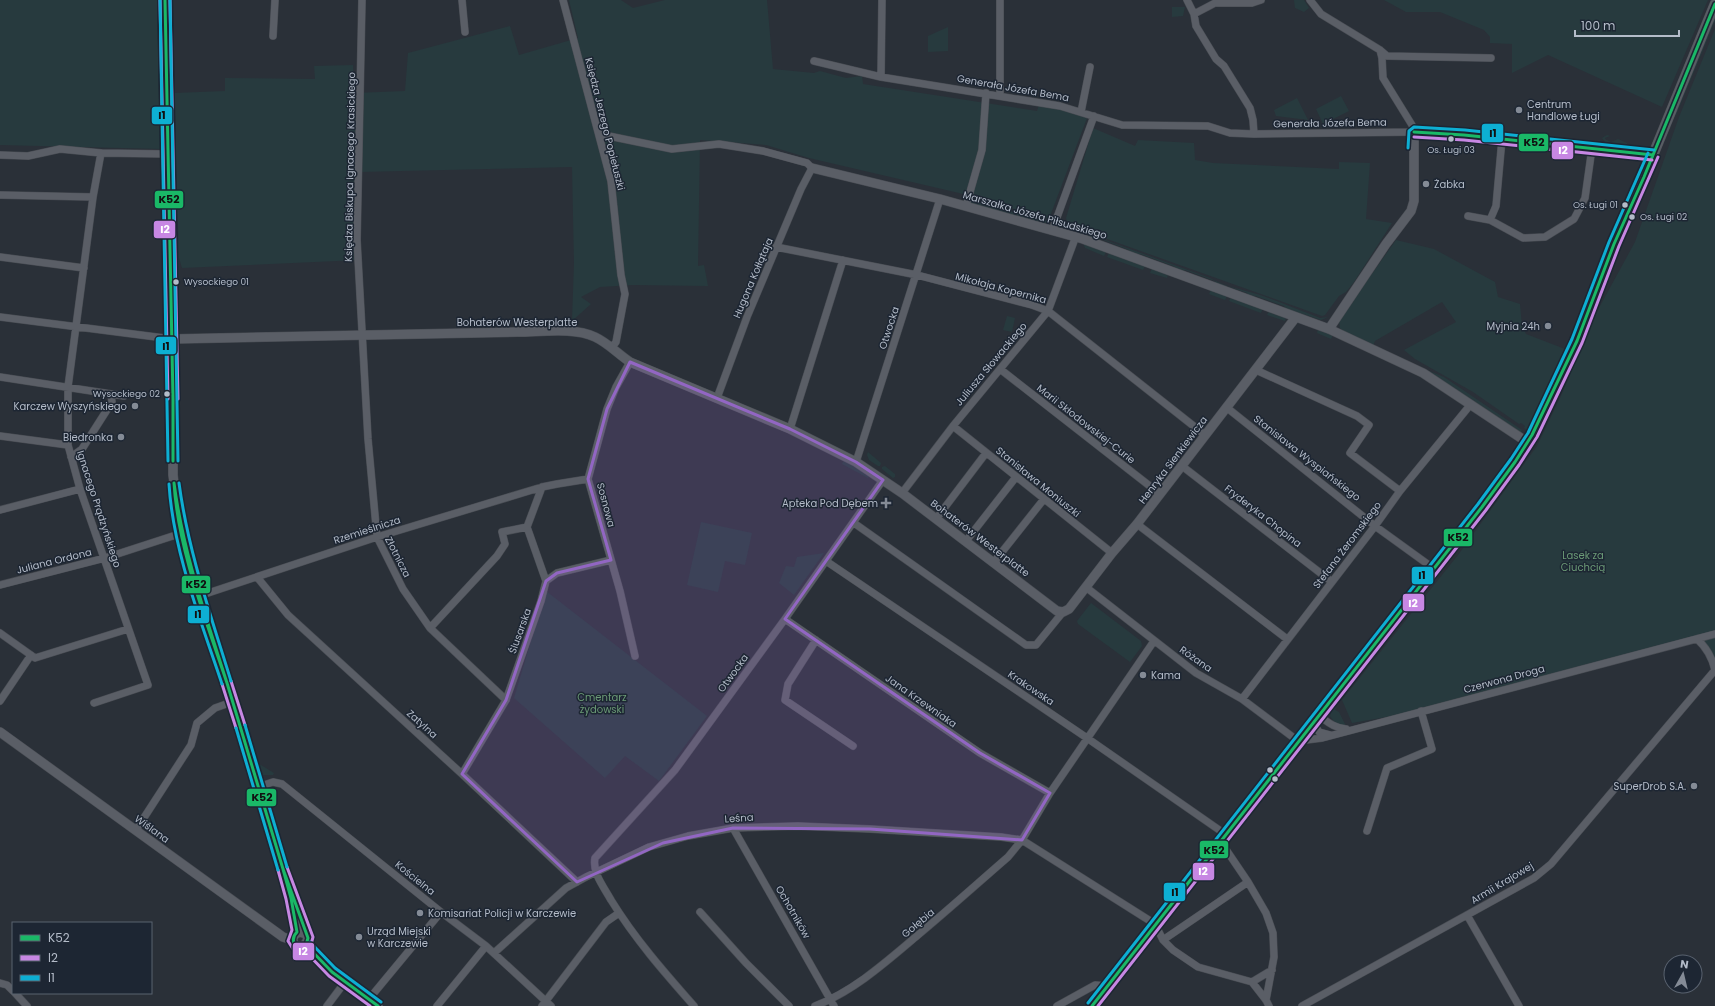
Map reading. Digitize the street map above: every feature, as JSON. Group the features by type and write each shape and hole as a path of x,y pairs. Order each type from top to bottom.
{"main road":[{"path":"1092,1006 1224,834 1316,719 1499,484 1527,442 1577,341 1614,244 1653,155 1715,4"}],"street":[{"path":"165,0 172,339 173,475 182,533 199,596 291,898 298,935 308,940 306,945 325,965 345,982 378,1006"},
{"path":"273,36 275,0"},
{"name":"Księdza Biskupa Ignacego Krasickiego","path":"362,0 357,240 363,334"},
{"path":"462,0 465,32"},
{"name":"Księdza Jerzego Popiełuszki","path":"563,0 611,181 621,275 625,294 616,342 612,348"},
{"path":"881,77 882,0"},
{"path":"1000,0 1000,96"},
{"path":"1187,0 1194,14 1196,26 1216,59 1224,66 1250,108 1254,134"},
{"path":"1194,14 1214,3 1252,3 1261,0"},
{"path":"1310,0 1321,14 1380,50 1387,56 1491,58"},
{"path":"1329,329 1386,244 1411,211 1414,201 1414,132 1412,125 1383,78 1380,50"},
{"name":"Generała Józefa Bema","path":"814,61 881,77 1060,106 1122,124 1208,126 1230,133 1254,134 1414,132 1464,135 1653,155"},
{"path":"1082,112 1090,67"},
{"path":"966,206 982,150 986,93"},
{"path":"1052,231 1094,116"},
{"name":"Marszałka Józefa Piłsudskiego","path":"599,134 672,149 719,144 763,151 807,163 812,168 940,199 1052,231 1076,236 1329,329 1423,373 1527,442"},
{"path":"1490,220 1496,206 1502,139"},
{"path":"1468,216 1490,220 1523,238 1545,237 1574,219 1584,198 1592,148"},
{"path":"0,155 28,156 60,149 101,153 168,154"},
{"name":"Ignacego Prądzyńskiego","path":"94,703 148,685 105,558 80,490 68,445 68,386 93,197 101,153"},
{"name":"Hugona Kołłątaja","path":"717,398 746,317 801,188 812,168"},
{"path":"0,195 93,197"},
{"name":"Otwocka","path":"856,462 917,275 940,199"},
{"name":"Juliusza Słowackiego","path":"902,493 953,426 1048,311 1076,236"},
{"name":"Mikołaja Kopernika","path":"776,247 917,275 1032,305 1048,311 1205,435"},
{"path":"0,257 84,268"},
{"path":"790,429 843,260"},
{"path":"0,317 172,339"},
{"name":"Henryka Sienkiewicza","path":"1063,612 1069,609 1087,588 1112,553 1137,524 1296,317"},
{"name":"Bohaterów Westerplatte","path":"172,339 363,334 572,332 594,336 630,362 790,429 856,462 902,493 1057,611 1063,612"},
{"name":"Złotnicza","path":"363,334 368,439 377,537 403,589 430,628 506,700"},
{"name":"Sosnowa","path":"630,362 616,387 607,409 588,479 620,591 635,656"},
{"name":"Marii Skłodowskiej-Curie","path":"1000,369 1160,494"},
{"path":"1256,370 1357,416 1369,425 1350,453 1400,491"},
{"path":"0,377 68,386 111,395 124,396"},
{"path":"70,457 82,449 112,402 111,395"},
{"name":"Stefana Żeromskiego","path":"1242,699 1375,526 1400,491 1471,404"},
{"name":"Stanisława Wyspiańskiego","path":"1226,407 1375,526 1433,568"},
{"name":"Stanisława Moniuszki","path":"953,426 1112,553"},
{"path":"0,436 68,445"},
{"path":"936,519 986,453"},
{"name":"Fryderyka Chopina","path":"1182,466 1332,582"},
{"path":"966,541 1016,476"},
{"name":"Rzemieślnicza","path":"199,596 377,537 542,488 588,479"},
{"name":"Otwocka","path":"596,872 594,863 598,853 675,770 786,619 883,480"},
{"path":"542,488 527,527 546,581 557,573 611,560"},
{"path":"0,510 80,490"},
{"path":"994,562 1044,499"},
{"path":"854,523 1026,645 1036,645 1063,612"},
{"path":"1137,524 1287,639"},
{"path":"430,628 497,556 505,544 502,532 527,527"},
{"name":"Juliana Ordona","path":"0,586 105,558 182,533"},
{"name":"Krakowska","path":"826,561 1224,834"},
{"name":"Zatylna","path":"257,577 288,615 462,774 577,882"},
{"name":"Ślusarska","path":"462,774 506,700 541,601 546,581"},
{"name":"Różana","path":"1087,588 1196,673 1242,699 1298,741"},
{"name":"Jana Krzewniaka","path":"786,619 980,753 1050,793"},
{"path":"0,633 35,658 128,629"},
{"name":"Czerwona Droga","path":"1298,741 1330,735 1715,634"},
{"path":"1697,639 1706,647 1715,670"},
{"path":"816,640 788,684 786,700 853,746"},
{"path":"1050,793 1086,738 1154,641"},
{"path":"0,701 31,656"},
{"name":"Armii Krajowej","path":"1302,1006 1534,878 1551,864 1715,670"},
{"path":"136,830 191,745 197,723 215,708 232,702"},
{"path":"1367,831 1387,768 1432,749 1421,711"},
{"path":"1316,719 1338,728 1348,730"},
{"path":"1316,719 1319,732 1330,735"},
{"name":"Wiślana","path":"0,732 283,937 298,935 298,947 306,945"},
{"name":"Kościelna","path":"258,787 273,782 282,784 441,912 486,946 546,1004"},
{"name":"Gołębia","path":"815,1006 833,1003 893,956 1008,857 1022,840 1050,793"},
{"name":"Leśna","path":"494,953 549,903 577,882 596,872 663,843 710,831 734,828 798,826 870,829 1022,840"},
{"name":"Ochotników","path":"734,828 833,1003"},
{"path":"1022,840 1154,924 1163,940 1173,950 1198,967 1252,982 1268,1003"},
{"path":"1218,843 1227,850 1248,882 1266,913 1273,933 1274,957 1268,1003"},
{"path":"596,872 626,924 654,961 694,1006"},
{"path":"1163,940 1248,882"},
{"path":"369,999 441,912"},
{"path":"700,912 746,963 789,1006"},
{"path":"546,1004 606,922 619,913"},
{"path":"1467,915 1519,1006"},
{"path":"437,1006 486,946"},
{"path":"1252,982 1272,970"},
{"path":"327,1006 345,982"},
{"path":"0,983 7,985 12,990"},
{"path":"1056,1006 1095,985 1108,986"},
{"path":"16,994 27,1006"}],"highlighted area":[{"path":"630,362 790,429 856,462 883,480 785,619 980,753 1050,793 1022,840 870,829 733,828 663,843 577,882 462,774 506,700 546,581 557,573 611,560 588,479 607,409"}],"green space":[{"path":"0,0 161,0 162,149 0,145"},
{"path":"569,0 621,0 633,8 665,0 767,0 773,69 814,73 820,71 846,78 862,76 863,84 1037,111 1039,105 1062,109 1087,118 1049,219 959,193 809,158 766,145 700,140 698,266 704,265 708,286 633,285 600,287 581,297 591,304 572,321 574,263 572,167 359,172 359,260 182,268 179,258 174,93 225,91 225,78 315,79 314,66 353,65 354,93 405,91 408,53 510,26 519,55 578,38"},
{"path":"1294,0 1304,0 1309,8 1304,12 1295,8"},
{"path":"1384,0 1708,0 1662,107 1548,55 1512,73 1512,44 1490,43 1490,37 1484,30 1440,12 1406,12"},
{"path":"1172,7 1185,7 1183,16 1172,17"},
{"path":"1715,12 1715,21 1676,115 1674,114"},
{"path":"948,27 948,51 928,52 928,36"},
{"name":"Lasek za Ciuchcią","path":"1715,29 1715,670 1697,639 1421,711 1352,723 1342,700 1458,555 1537,446 1561,396 1594,317 1635,242 1679,117"},
{"path":"1341,96 1349,111 1323,124 1316,109"},
{"path":"1297,98 1308,120 1276,116 1274,110"},
{"path":"1093,128 1135,146 1138,140 1194,143 1195,160 1213,163 1339,169 1339,162 1370,163 1366,219 1392,223 1354,282 1346,292 1339,296 1325,315 1322,316 1068,225 1066,218"},
{"path":"1607,135 1610,136 1605,139 1611,142 1618,139 1627,143 1627,145 1605,142 1602,138"},
{"path":"970,200 1048,221 1045,223 1039,221 1038,223 971,204"},
{"path":"1087,235 1097,237 1215,281 1185,270 1182,272 1173,266 1140,254 1137,255 1130,253 1129,250 1101,239 1097,241"},
{"path":"1396,240 1434,249 1495,282 1498,297 1520,304 1522,326 1526,334 1565,349 1527,430 1521,423 1519,424 1473,392 1415,359 1404,350 1456,322 1442,302 1375,341 1373,346 1343,332 1340,328 1339,320"},
{"path":"1083,243 1106,252 1104,256 1085,248"},
{"path":"1109,253 1145,266 1143,270 1107,257"},
{"path":"1152,268 1168,274 1167,278 1150,273"},
{"path":"1215,281 1227,286 1224,287 1216,284"},
{"path":"1227,286 1251,292 1320,318 1328,317 1321,320 1303,314 1302,316 1286,309 1284,306 1255,296 1249,296 1247,293"},
{"path":"1211,290 1227,296 1225,300 1209,294"},
{"path":"1231,297 1263,308 1261,313 1229,301"},
{"path":"1269,311 1286,317 1285,321 1267,315"},
{"path":"1007,316 1015,318 1012,332 1003,330"},
{"path":"1318,329 1333,335 1331,339 1317,333"},
{"path":"1412,364 1444,377 1522,430 1520,434"},
{"path":"868,452 881,463 880,466 869,460 867,455"},
{"path":"844,460 870,474 868,478 842,464"},
{"path":"885,466 895,474 895,477 893,478 882,469 882,467"},
{"path":"701,522 752,533 745,565 725,561 718,592 687,585"},
{"path":"824,553 794,595 779,583 786,566 794,567 797,557"},
{"name":"Cmentarz żydowski","path":"546,591 707,716 659,781 625,756 605,778 514,698"},
{"path":"1091,603 1141,641 1142,646 1130,662 1078,624 1077,621"},
{"path":"1336,700 1338,700 1335,710 1339,712 1346,726 1336,724 1330,716 1332,706"},
{"path":"261,765 274,773 273,775 263,775 259,766"}],"transit line":[{"name":"I2","path":"160,0 168,399"},
{"name":"I1","path":"160,0 168,461"},
{"name":"K52","path":"165,0 173,399"},
{"name":"I2","path":"170,0 178,399"},
{"name":"I1","path":"170,0 178,461"},
{"name":"K52","path":"1092,1006 1482,507 1515,462 1532,435 1577,341 1614,244 1644,177 1715,4"},
{"name":"I1","path":"1408,148 1409,131 1414,127 1465,130 1654,150"},
{"name":"K52","path":"1414,132 1464,135 1653,155"},
{"name":"I2","path":"1414,137 1464,140 1652,160"},
{"name":"I1","path":"1088,1003 1478,504 1511,459 1528,433 1572,339 1609,242 1648,153"},
{"name":"I2","path":"1098,1006 1486,510 1519,465 1537,437 1582,343 1619,246 1658,157"},
{"name":"K52","path":"173,399 173,461"},
{"name":"K52","path":"173,399 173,461"},
{"name":"K52","path":"174,483 189,559 203,609 227,683"},
{"name":"K52","path":"174,483 181,533 187,559 227,683"},
{"name":"I1","path":"179,483 194,558 231,681"},
{"name":"I1","path":"169,484 176,535 182,560 197,611 222,684"},
{"name":"I2","path":"231,681 245,725"},
{"name":"K52","path":"227,683 240,726"},
{"name":"K52","path":"227,683 240,726"},
{"name":"I2","path":"222,684 236,728"},
{"name":"I1","path":"245,725 287,867"},
{"name":"K52","path":"240,726 283,869"},
{"name":"K52","path":"240,726 283,869"},
{"name":"I1","path":"236,728 278,870"},
{"name":"I2","path":"278,870 286,899 292,930 288,941 293,949 302,952 310,948 313,937 287,867"},
{"name":"K52","path":"283,869 308,938 306,945 301,947 295,945 293,941 297,932 291,898 283,869"},
{"name":"I1","path":"310,942 335,968 381,1002"},
{"name":"K52","path":"306,945 332,972 378,1006"},
{"name":"I2","path":"302,948 329,976 370,1006"}],"place":[{"name":"Centrum Handlowe Ługi","path":"1519,110"},
{"name":"Os. Ługi 03","path":"1451,139"},
{"name":"Żabka","path":"1426,184"},
{"name":"Os. Ługi 01","path":"1625,205"},
{"name":"Os. Ługi 02","path":"1632,217"},
{"name":"Wysockiego 01","path":"176,282"},
{"name":"Myjnia 24h","path":"1548,326"},
{"name":"Wysockiego 02","path":"167,394"},
{"name":"Karczew Wyszyńskiego","path":"135,406"},
{"name":"Biedronka","path":"121,437"},
{"name":"Apteka Pod Dębem","path":"886,503"},
{"name":"Kama","path":"1143,675"},
{"name":"SuperDrob S.A.","path":"1694,786"},
{"name":"Komisariat Policji w Karczewie","path":"420,913"},
{"name":"Urząd Miejski w Karczewie","path":"359,937"}]}
